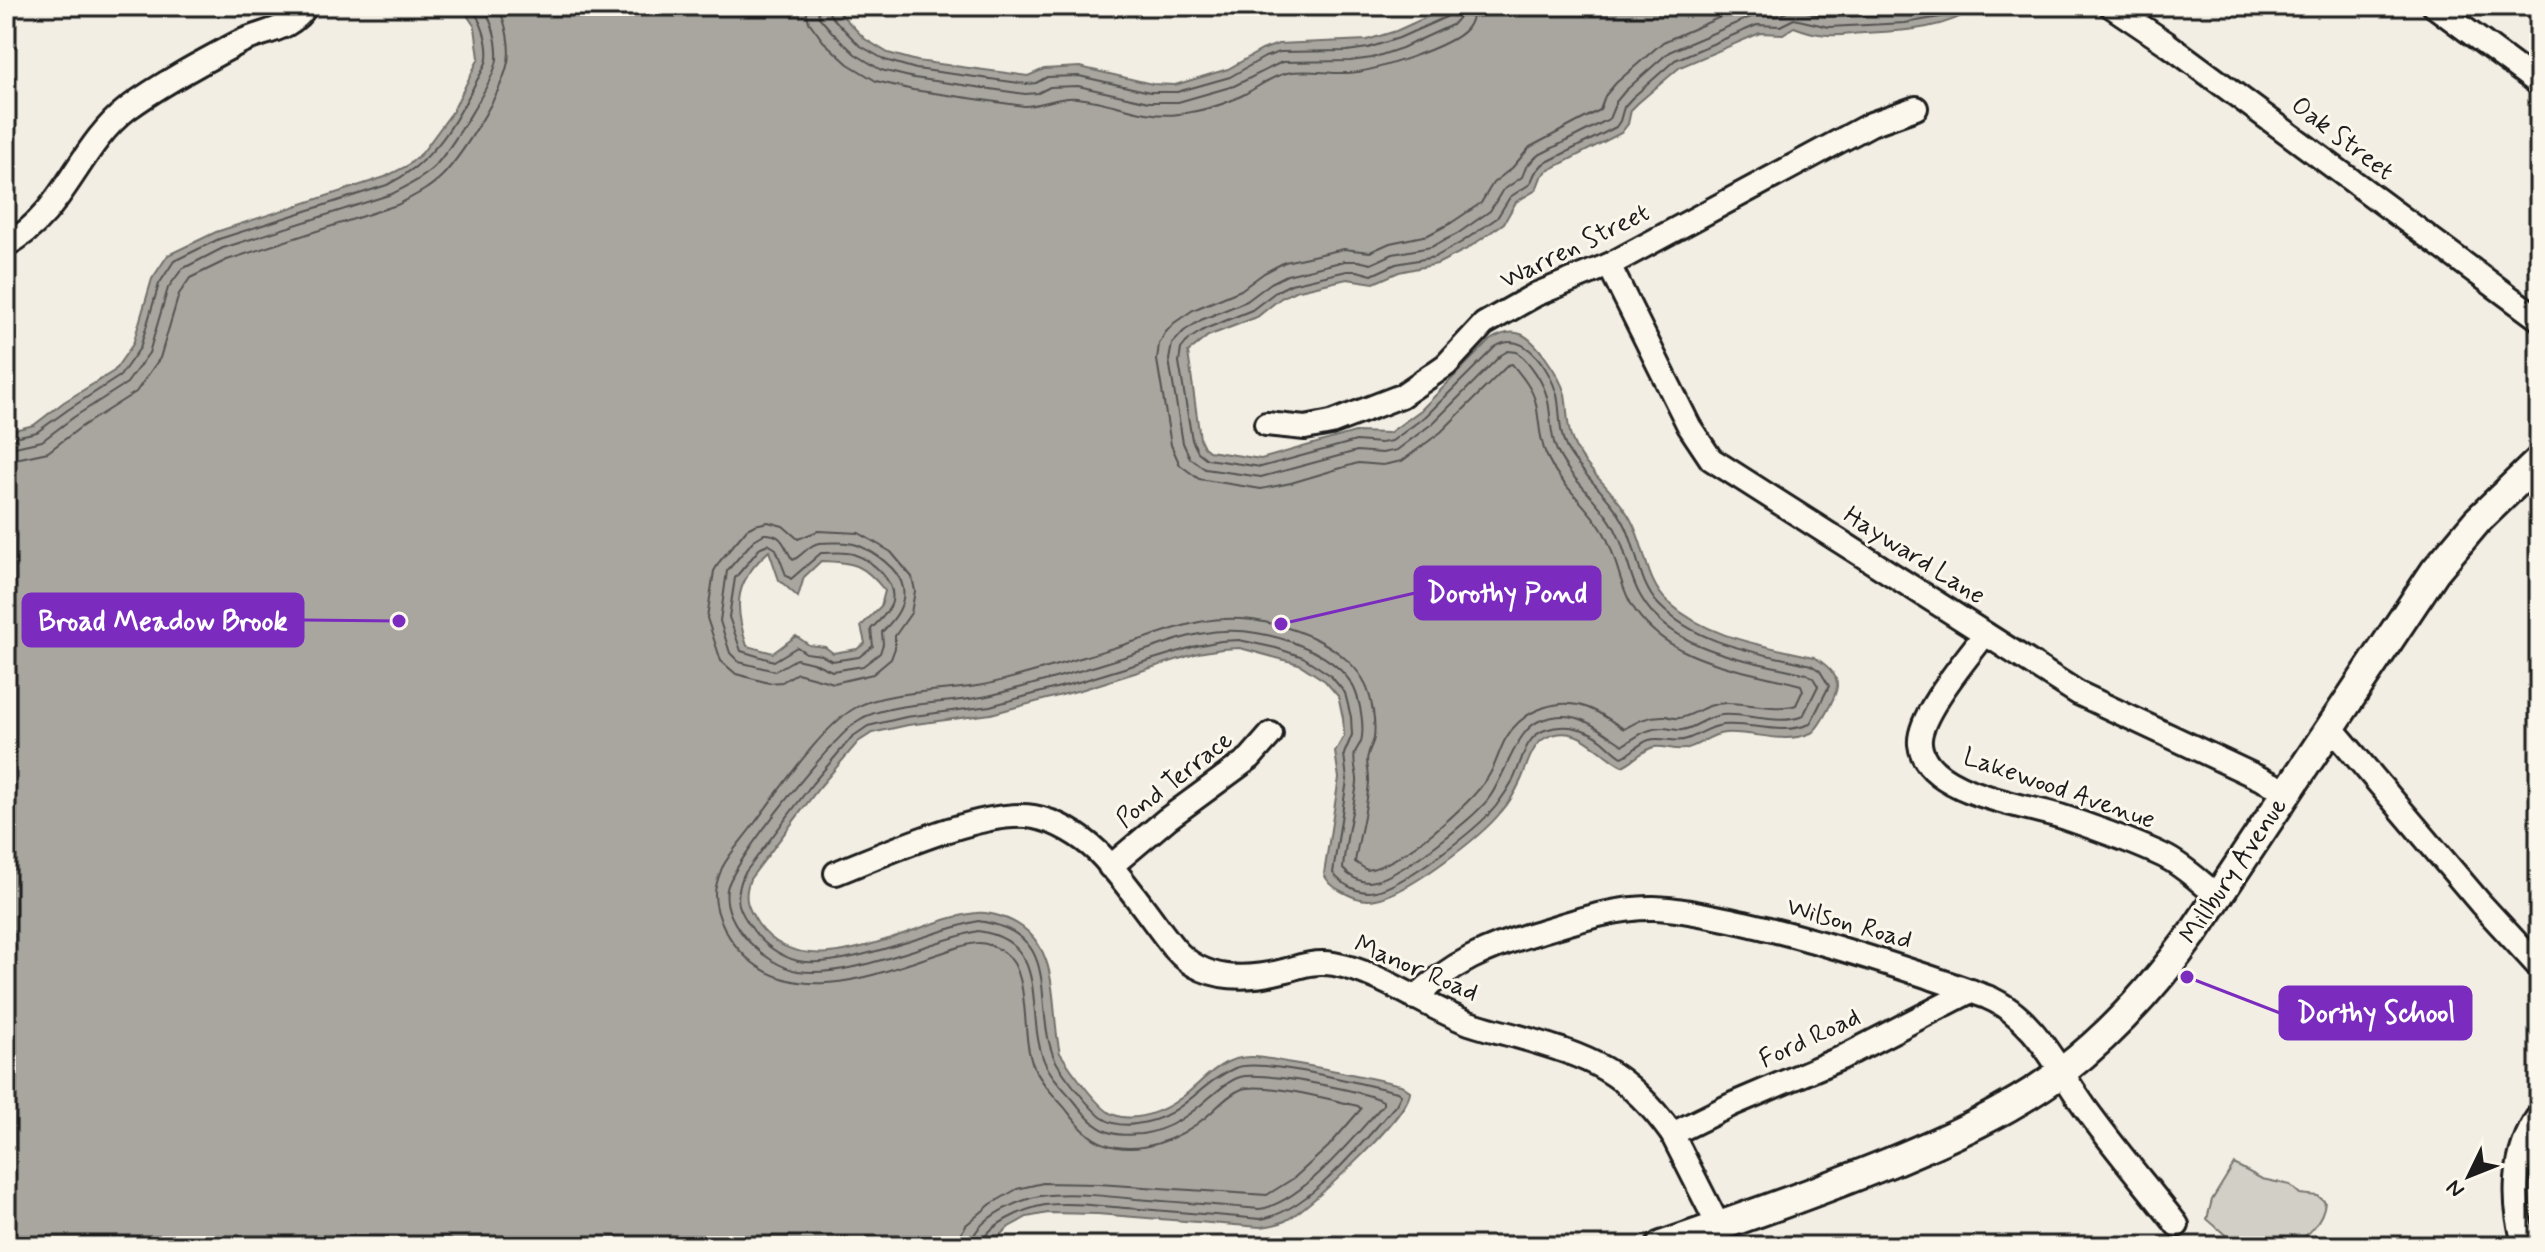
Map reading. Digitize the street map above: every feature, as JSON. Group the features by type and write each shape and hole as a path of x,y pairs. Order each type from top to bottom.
{"main road":[{"name":"Millbury Avenue","path":"1661,1246 1864,1173 1951,1137 2010,1107 2099,1041 2172,963 2435,571 2477,521 2539,461"}],"street":[{"path":"6,245 19,237 52,205 102,134 128,108 242,41 285,26 296,19 306,6"},
{"name":"Oak Street","path":"2111,6 2166,43 2539,319"},
{"path":"2434,6 2539,84"},
{"name":"Warren Street","path":"1266,424 1305,428 1331,423 1401,396 1446,365 1484,324 1537,294 1609,265 1871,124 1916,108"},
{"name":"Hayward Lane","path":"1609,265 1689,426 1711,459 2078,693 2287,791"},
{"name":"Lakewood Avenue","path":"1985,634 1936,701 1920,737 1920,747 1928,765 1948,781 1973,792 2065,817 2166,857 2218,896"},
{"path":"2330,726 2481,904 2539,967"},
{"name":"Pond Terrace","path":"1110,867 1167,819 1250,758 1271,734"},
{"name":"Manor Road","path":"836,873 990,819 1012,816 1043,819 1070,831 1096,851 1179,955 1197,968 1237,978 1317,962 1336,964 1367,975 1469,1023 1590,1060 1625,1081 1672,1134 1719,1227"},
{"name":"Wilson Road","path":"1415,998 1435,979 1467,958 1580,920 1633,909 1689,911 1863,955 1971,991 2006,1005 2020,1017 2092,1117 2177,1225"},
{"name":"Ford Road","path":"1672,1134 1733,1104 1796,1079 1971,991"},
{"path":"2525,1246 2516,1185 2524,1146 2539,1115"}],"shaded area":[{"path":"2234,1164 2262,1179 2290,1185 2300,1194 2318,1196 2325,1202 2315,1226 2308,1234 2290,1244 2238,1246 2207,1219 2212,1200"}],"water":[{"path":"461,6 833,6 865,39 888,53 917,61 1028,76 1044,69 1080,67 1152,84 1175,85 1228,69 1278,44 1367,40 1396,31 1451,6 1979,6 1938,25 1908,30 1830,35 1794,27 1783,34 1760,33 1680,67 1631,110 1628,124 1621,133 1547,171 1536,190 1516,202 1504,223 1467,249 1437,264 1399,272 1374,283 1347,279 1295,291 1257,317 1208,336 1188,352 1200,439 1204,447 1209,451 1261,459 1355,432 1389,433 1421,410 1490,340 1507,333 1521,334 1539,349 1559,379 1565,394 1573,442 1585,463 1631,520 1660,594 1701,625 1737,639 1818,659 1835,676 1837,685 1831,704 1811,733 1790,738 1719,734 1684,749 1654,747 1622,766 1578,736 1557,734 1545,738 1533,751 1512,797 1491,823 1424,876 1389,895 1371,900 1338,889 1324,874 1339,778 1335,752 1344,736 1343,718 1338,696 1325,681 1299,664 1240,648 1198,653 991,714 908,725 872,733 858,742 750,879 747,902 758,924 779,944 804,952 832,953 976,913 994,914 1012,921 1034,939 1049,969 1060,1053 1099,1104 1121,1117 1148,1115 1166,1107 1221,1065 1248,1057 1357,1075 1401,1085 1410,1091 1406,1103 1394,1119 1357,1160 1297,1213 1276,1224 1260,1227 1048,1213 1027,1217 1009,1227 987,1246 6,1246 6,432 34,425 114,371 133,344 152,279 168,255 216,232 385,177 407,166 422,153 453,111 479,58 475,27","holes":["769,551 779,580 798,597 804,577 821,561 858,566 871,575 885,591 881,606 861,626 865,643 857,649 833,653 825,647 809,645 796,636 773,653 747,646 739,605 743,583"]}],"place":[{"name":"Broad Meadow Brook","path":"399,621"},
{"name":"Dorothy Pond","path":"1281,624"},
{"name":"Dorthy School","path":"2187,977"}]}
